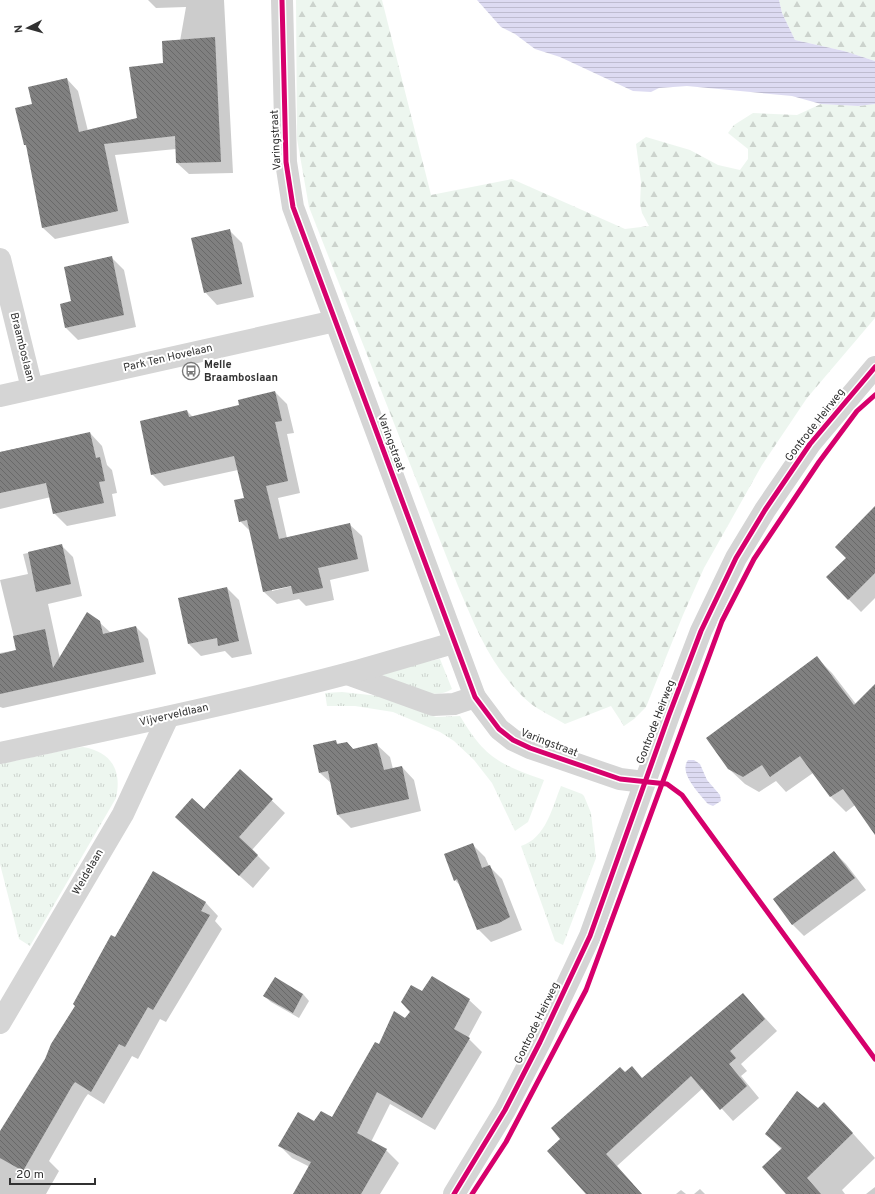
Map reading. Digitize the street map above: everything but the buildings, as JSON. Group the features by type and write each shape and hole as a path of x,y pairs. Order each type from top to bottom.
{"street":[{"name":"Varingstraat","path":"282,0 286,162 293,207 475,697 499,729 513,740 530,748 620,779 644,782"},
{"name":"Braamboslaan","path":"0,259 32,388"},
{"name":"Park Ten Hovelaan","path":"0,396 335,321"},
{"name":"Gontrode Heirweg","path":"454,1194 504,1110 540,1042 590,936 644,782 702,631 736,558 765,510 810,444 875,367"},
{"name":"Vijverveldlaan","path":"0,753 168,717 347,674 454,642"},
{"path":"347,674 433,705 454,704 475,697"},
{"name":"Weidelaan","path":"0,1023 123,814 168,717"}],"green space":[{"path":"296,0 382,0 431,195 512,179 625,229 649,226 642,213 640,204 641,182 636,144 646,137 690,150 718,165 740,170 748,159 748,149 728,133 734,125 753,113 797,115 821,104 858,106 875,104 875,318 807,398 762,465 704,568 683,615 646,707 634,719 624,726 611,706 565,724 534,706 505,677 487,649 472,619 309,207 297,139"},
{"path":"779,0 875,0 875,61 844,51 795,40 782,13"},
{"path":"440,659 452,689 444,693 434,694 413,689 376,671"},
{"path":"342,692 379,696 436,717 460,716 477,741 494,758 515,769 544,780 528,822 515,831 492,783 474,760 454,741 440,732 393,712 355,706 327,706 325,693"},
{"path":"83,747 101,753 113,764 117,779 116,798 30,946 19,939 0,864 0,764"},
{"path":"561,786 584,796 591,813 596,858 563,945 555,941 521,846 530,842 542,829 551,813"}],"water":[{"path":"477,0 779,0 782,13 795,40 844,51 875,61 875,104 858,106 821,104 792,96 687,86 659,88 651,92 633,91 560,57 535,49 515,34 501,27"},
{"path":"688,760 694,760 700,764 707,780 720,795 721,801 713,806 708,804 691,783 686,771"}],"cycle path":[{"path":"282,0 286,162 293,207 475,697 499,729 513,740 530,748 620,779 667,784 682,795 875,1059"},
{"path":"454,1194 505,1110 540,1042 590,936 669,715 701,631 736,558 765,510 810,444 875,367"},
{"path":"472,1194 506,1142 586,990 722,621 754,559 819,462 857,411 875,395"}],"place":[{"name":"Melle Braamboslaan","path":"191,371"}]}
